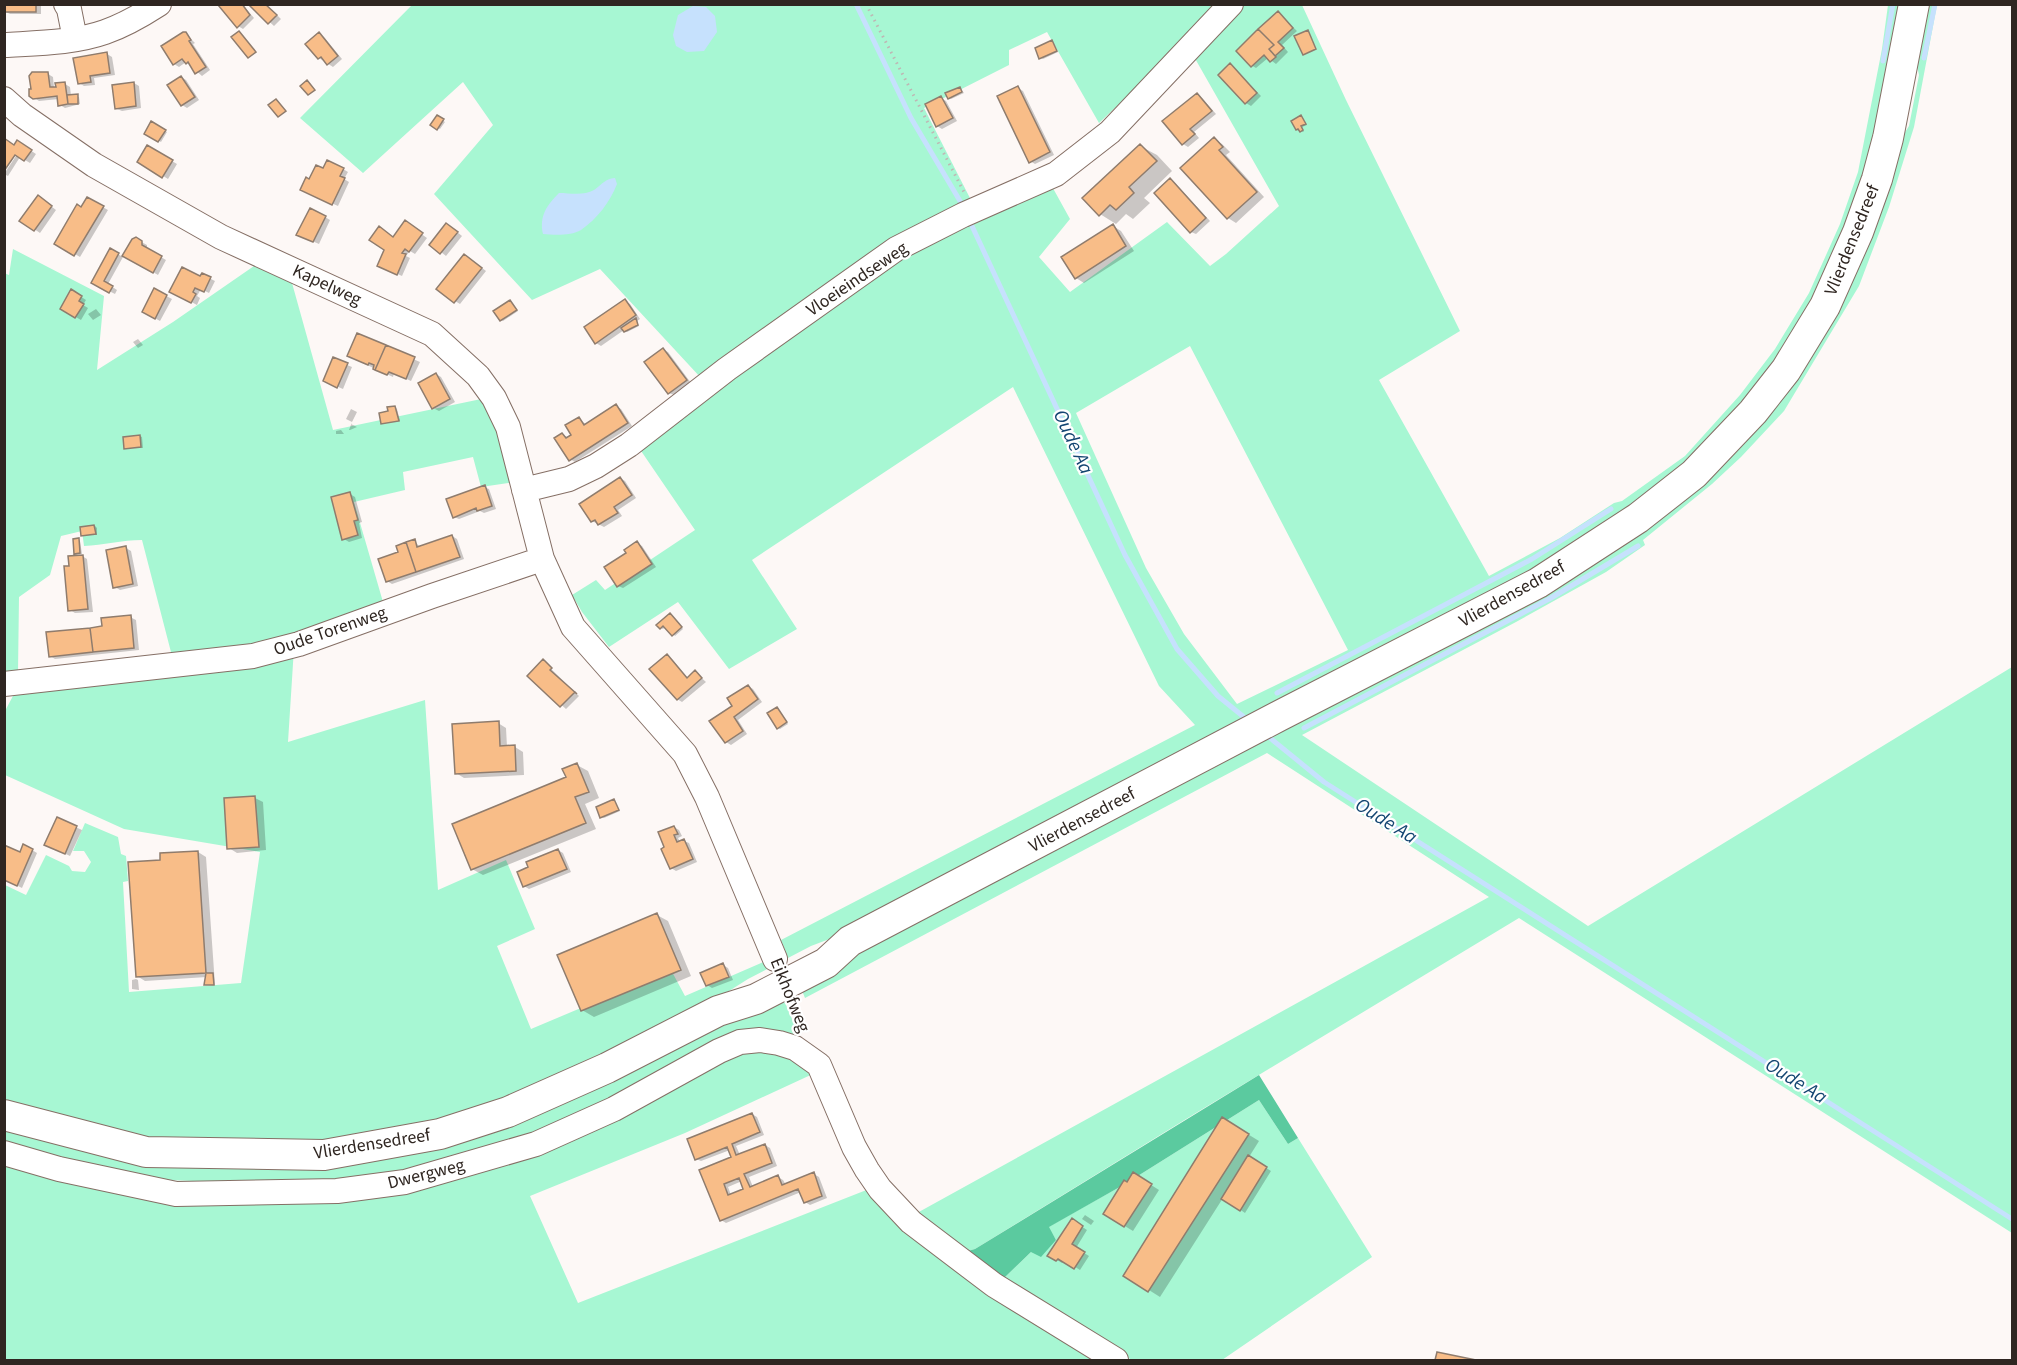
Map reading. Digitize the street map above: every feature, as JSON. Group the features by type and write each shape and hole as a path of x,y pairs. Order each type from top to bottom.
{"main road":[{"name":"Vlierdensedreef","path":"718,1011 747,985 818,949 850,941 1538,583 1638,518 1694,474 1753,412 1786,370 1825,306 1858,232 1877,179 1888,138 1914,4"},
{"name":"Vlierdensedreef","path":"4,1115 146,1152 324,1155 440,1134 507,1112 607,1068 718,1011 756,999 781,971 826,963 850,941"}],"street":[{"path":"66,4 75,39"},
{"path":"4,45 75,39 104,33 134,20 159,4"},
{"name":"Vloeieindseweg","path":"524,490 569,479 596,466 629,445 727,369 896,249 974,210 1056,174 1110,132 1231,4"},
{"name":"Kapelweg","path":"4,99 22,115 94,165 221,237 432,334 478,376 494,398 508,427 542,559"},
{"name":"Oude Torenweg","path":"6,687 253,656 299,644 542,559"},
{"name":"Eikhofweg","path":"542,559 573,627 685,754 707,797 781,971"},
{"name":"Dwergweg","path":"4,1153 59,1169 176,1194 337,1191 405,1182 536,1144 614,1109 719,1051 740,1042 760,1040 779,1043 795,1048 819,1065 854,1147 867,1170 880,1190 911,1221 994,1285 1116,1360"}],"path":[{"path":"866,4 941,151 974,210"},
{"name":"Eikhofweg","path":"781,971 806,1034"}],"green space":[{"path":"1245,4 1302,5 1346,100 1460,331 1379,380 1489,576 1560,538 1614,503 1622,501 1685,456 1740,395 1775,349 1809,293 1840,224 1858,172 1882,49 1888,5 1904,5 1882,121 1827,286 1726,431 1575,550 840,935 788,958 781,940 1195,725 1159,686 1013,387 752,560 797,629 729,669 678,602 609,647 572,595 596,580 605,590 695,530 637,445 903,255 1049,181 1070,219 1039,257 1070,292 1167,222 1210,266 1279,206 1193,55","holes":["1190,346 1348,650 1237,704 1184,634 1146,568 1076,413"]},
{"path":"412,5 1219,5 1183,43 1099,123 1047,32 1009,50 1009,65 924,108 973,204 701,378 600,269 532,300 434,194 493,125 463,82 363,173 300,118"},
{"path":"1922,5 1937,5 1914,127 1889,207 1859,286 1784,411 1712,484 1643,540 1645,545 1606,572 1302,735 1588,926 2012,667 2012,1233 1519,918 975,1249 968,1251 917,1213 1489,897 1267,753 805,998 799,983 1545,586 1744,438 1895,148 1909,126 1919,75 1914,53"},
{"path":"13,249 104,296 97,370 173,322 254,266 292,283 333,430 486,398 516,482 481,487 473,457 403,472 405,490 354,502 383,602 257,646 172,656 142,540 84,546 82,531 61,536 50,575 19,597 18,672 5,674 4,273 9,275"},
{"path":"294,648 288,742 425,700 438,890 506,860 535,929 497,946 531,1029 671,970 685,996 768,960 771,967 718,998 544,1086 437,1121 342,1139 284,1143 144,1137 5,1105 5,885 26,895 46,855 69,866 72,871 85,872 91,862 84,851 73,851 85,823 118,837 121,854 126,856 128,881 123,882 129,992 241,983 260,852 124,829 5,775 5,711 14,694"},
{"path":"781,993 806,1052 796,1045 689,1063 507,1144 379,1176 235,1183 150,1179 5,1145 5,1124 81,1144 390,1150"},
{"path":"772,1049 815,1073 685,1133 530,1196 578,1303 869,1189 1101,1360 5,1360 5,1161 104,1187 429,1184 730,1055"},
{"path":"1259,1075 1298,1138 1288,1144 1259,1100 1125,1184 1049,1227 1056,1240 1041,1257 1031,1252 1004,1278 968,1251 975,1249"},
{"path":"1259,1100 1288,1144 1298,1138 1372,1257 1222,1360 1132,1360 1101,1343 1004,1278 1031,1252 1056,1240 1048,1227 1125,1184"}],"water":[{"path":"693,6 706,7 715,16 717,32 704,51 687,52 676,46 673,35 678,15"},
{"path":"615,178 617,184 611,197 587,226 572,233 543,234 543,216 559,193 586,193"}],"building":[{"path":"4,4 36,4 36,12 4,12"},
{"path":"242,4 250,15 237,28 218,5"},
{"path":"248,4 265,4 277,15 268,24"},
{"path":"1278,11 1293,28 1278,42 1284,48 1275,56 1269,49 1274,45 1258,29"},
{"path":"1258,29 1274,45 1269,49 1276,57 1270,62 1264,55 1251,67 1236,51"},
{"path":"1308,30 1316,49 1303,55 1294,36"},
{"path":"239,31 256,52 248,58 231,37"},
{"path":"186,32 191,40 189,41 206,67 195,74 188,62 186,64 182,59 173,65 161,46"},
{"path":"319,32 338,56 327,65 321,57 318,59 305,44"},
{"path":"1052,40 1057,51 1039,59 1035,48"},
{"path":"107,52 110,73 90,76 91,82 78,84 73,58"},
{"path":"1230,63 1257,93 1245,104 1218,75"},
{"path":"32,72 48,72 50,87 56,87 55,83 65,82 68,104 58,106 57,96 33,99 29,96 29,89 31,89 29,76"},
{"path":"181,76 195,97 181,106 167,85"},
{"path":"307,80 315,90 308,95 300,86"},
{"path":"134,82 136,106 115,109 112,85"},
{"path":"1018,86 1050,152 1029,163 997,96"},
{"path":"960,87 962,92 948,99 945,93"},
{"path":"1197,93 1212,111 1190,129 1195,134 1182,145 1162,121"},
{"path":"78,94 78,104 68,104 67,95"},
{"path":"941,96 953,118 936,127 925,104"},
{"path":"276,99 286,111 278,117 268,105"},
{"path":"437,115 444,119 437,130 430,125"},
{"path":"1301,115 1306,124 1301,126 1303,130 1300,132 1296,130 1291,121"},
{"path":"151,121 166,130 158,142 144,134"},
{"path":"1214,137 1223,147 1219,150 1257,192 1227,219 1180,168"},
{"path":"4,138 14,145 17,140 32,150 24,161 15,155 4,171"},
{"path":"1140,144 1157,161 1129,187 1134,193 1116,210 1110,205 1099,216 1082,198"},
{"path":"147,145 173,160 162,178 137,162"},
{"path":"327,160 344,168 340,176 345,178 332,205 300,190 306,177 309,179 316,165 323,168"},
{"path":"1170,178 1206,218 1190,233 1154,193"},
{"path":"38,195 52,206 34,231 19,221"},
{"path":"87,197 104,206 74,256 54,244 77,204 81,207"},
{"path":"310,208 326,216 313,242 296,235"},
{"path":"405,220 423,233 409,252 405,249 402,253 406,254 397,275 377,266 384,250 369,240 379,226 393,237"},
{"path":"446,223 458,232 440,254 429,245"},
{"path":"1113,224 1126,246 1075,279 1061,257"},
{"path":"136,237 142,241 142,245 162,256 153,273 122,256 132,239"},
{"path":"110,248 119,253 104,281 113,286 109,293 91,283"},
{"path":"464,254 482,268 454,303 436,289"},
{"path":"182,267 200,276 202,273 211,277 204,292 195,288 193,292 196,294 191,303 169,292"},
{"path":"154,288 167,295 155,319 142,312"},
{"path":"71,289 82,296 79,301 84,304 75,318 60,309"},
{"path":"625,299 636,315 595,344 584,327"},
{"path":"510,300 517,310 500,321 493,311"},
{"path":"636,318 638,325 624,332 621,328"},
{"path":"357,333 386,345 375,370 374,365 369,363 368,365 347,356"},
{"path":"386,345 415,357 406,379 389,372 387,375 375,370"},
{"path":"663,348 687,380 668,394 644,362"},
{"path":"333,357 348,363 337,388 323,381"},
{"path":"436,373 450,399 432,409 418,383"},
{"path":"616,404 628,423 569,461 554,438 562,433 566,438 571,435 565,425 579,417 584,425"},
{"path":"395,406 399,421 381,424 379,413 388,411 387,407"},
{"path":"140,435 141,447 124,449 123,437"},
{"path":"620,477 632,495 614,507 618,513 598,525 595,520 591,522 579,504"},
{"path":"485,485 492,506 477,511 476,508 453,518 446,499"},
{"path":"350,492 358,520 354,521 358,535 342,540 331,497"},
{"path":"94,525 96,534 81,536 80,527"},
{"path":"452,535 460,557 416,572 406,542 415,539 417,547"},
{"path":"79,538 80,553 74,554 73,539"},
{"path":"637,541 652,564 617,587 604,567 626,553 624,550"},
{"path":"406,542 416,572 386,582 378,559 398,552 396,546"},
{"path":"126,546 133,584 113,588 106,550"},
{"path":"83,555 88,609 68,611 64,566 69,566 68,556"},
{"path":"670,613 682,627 672,636 663,626 660,629 656,625"},
{"path":"131,615 134,648 93,652 90,628 102,626 101,618"},
{"path":"90,628 93,652 49,657 46,632"},
{"path":"667,654 687,678 695,670 702,678 677,700 649,669"},
{"path":"543,659 552,668 550,670 575,692 560,707 527,676"},
{"path":"748,685 758,699 734,717 743,731 725,743 709,721 732,706 727,698"},
{"path":"777,707 787,722 777,729 767,713"},
{"path":"499,721 500,746 515,745 516,771 455,774 452,724"},
{"path":"577,763 589,792 575,797 586,823 471,870 452,824 566,777 562,769"},
{"path":"255,796 259,847 227,849 224,798"},
{"path":"614,799 619,810 600,818 596,807"},
{"path":"57,817 77,826 65,854 44,845"},
{"path":"674,826 678,834 674,835 677,842 684,839 693,859 670,869 661,849 664,847 658,832"},
{"path":"23,844 33,849 17,886 4,880 4,845 20,852"},
{"path":"558,849 567,869 523,887 517,872 528,867 526,862"},
{"path":"198,851 206,973 136,977 128,862 160,860 160,853"},
{"path":"657,913 681,970 581,1011 557,955"},
{"path":"723,963 729,977 706,986 700,973"},
{"path":"206,973 213,973 214,985 204,985"},
{"path":"752,1113 760,1132 732,1144 736,1155 765,1144 772,1163 744,1174 750,1187 778,1175 782,1185 814,1172 822,1196 804,1203 798,1189 720,1221 699,1170 731,1157 727,1147 695,1160 687,1139","holes":["739,1178 743,1189 728,1195 724,1184"]},
{"path":"1222,1117 1249,1134 1148,1292 1123,1276"},
{"path":"1248,1155 1267,1167 1240,1211 1221,1199"},
{"path":"1133,1172 1152,1184 1124,1227 1103,1214 1124,1180 1127,1182"},
{"path":"1072,1218 1083,1226 1072,1244 1085,1252 1074,1269 1058,1259 1056,1261 1047,1256"},
{"path":"1437,1352 1476,1360 1435,1360"}],"waterway":[{"name":"Oude Aa","path":"856,4 911,118 960,201"},
{"path":"1883,61 1893,4"},
{"path":"1924,58 1935,4"},
{"name":"Oude Aa","path":"972,226 1125,555 1177,649 1218,696 1250,722"},
{"path":"1277,693 1532,559 1611,509"},
{"path":"1304,728 1551,598 1638,546"},
{"name":"Oude Aa","path":"1264,733 1324,782 2012,1219"}]}
